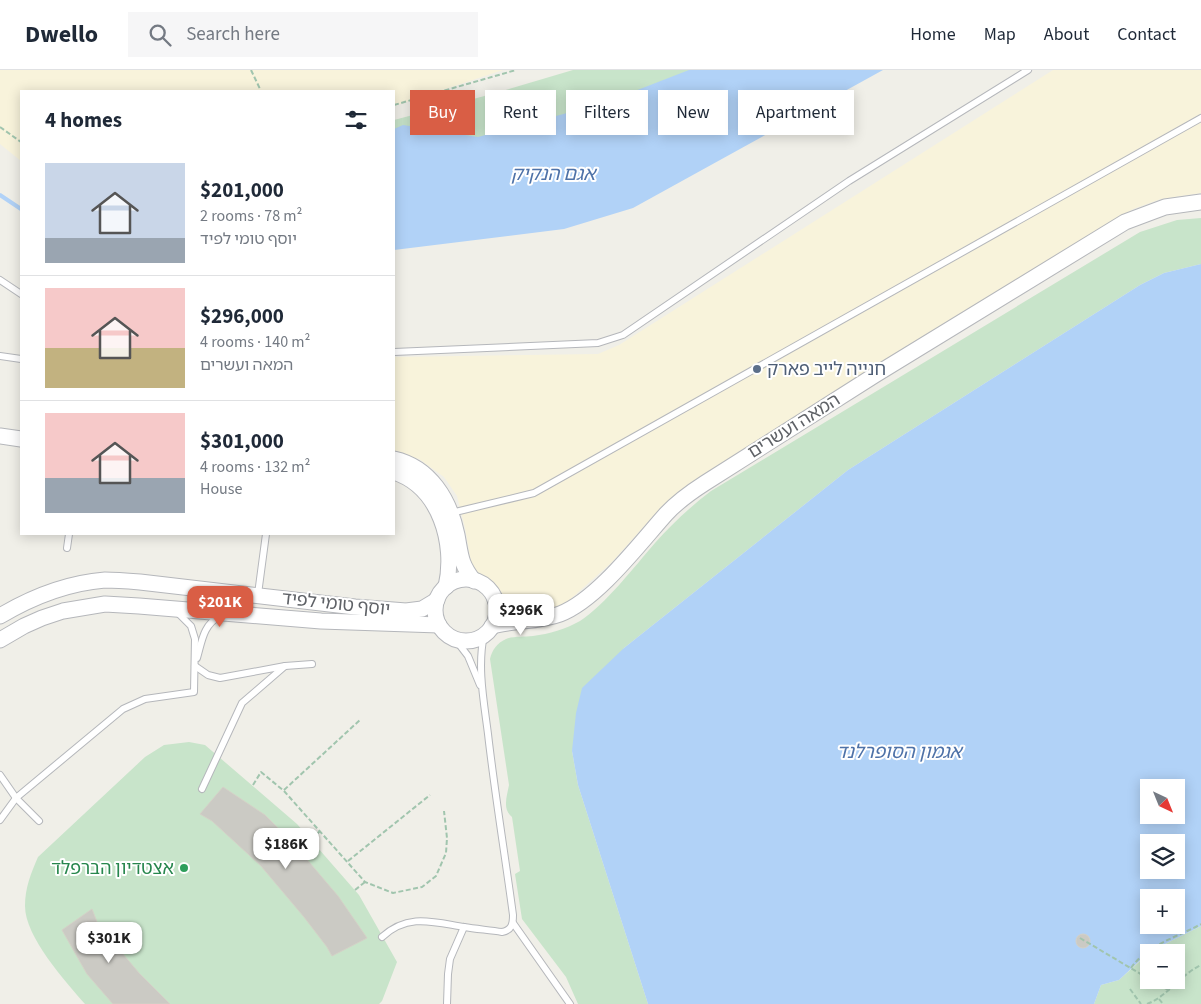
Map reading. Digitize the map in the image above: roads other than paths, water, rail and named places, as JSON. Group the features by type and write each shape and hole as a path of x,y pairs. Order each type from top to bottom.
{"street":[{"name":"המאה ועשרים","path":"488,631 503,623 544,618 573,608 605,582 668,513 705,482 1125,222 1165,207 1201,202"},
{"path":"0,436 20,440"},
{"path":"395,458 425,475 446,499 464,566 474,581"},
{"path":"395,472 410,480 424,492 435,506 441,519 449,552 449,575 441,594 436,613 439,625 455,639 464,641 475,640 488,631 497,609 495,600 483,585 474,581 459,580 441,594"},
{"name":"יוסף טומי לפיד","path":"0,616 34,598 55,590 106,580 140,582 355,607 406,611 422,608 441,594"},
{"path":"495,600 508,609 544,618"},
{"name":"יוסף טומי לפיד","path":"0,640 24,626 63,611 105,604 321,621 439,625"}],"lane":[{"path":"395,352 598,343 623,335 849,181 1028,70"},
{"path":"451,513 534,493 1201,118"},
{"path":"0,280 20,293"},
{"path":"0,356 20,359"},
{"path":"67,548 69,535"},
{"path":"258,596 266,535"},
{"path":"0,820 16,798 124,710 145,699 194,692 195,639 192,626 173,608"},
{"path":"195,666 205,630 213,620 226,613"},
{"path":"382,937 392,928 412,921 432,921 502,932 508,931 513,923 514,915 497,811 483,690 481,651 488,631"},
{"path":"455,639 468,656 483,690"},
{"path":"195,666 208,675 220,678 285,666 312,664"},
{"path":"202,789 242,703 285,666"},
{"path":"0,775 16,798 38,820"},
{"path":"513,923 570,1004"},
{"path":"447,1004 450,959 464,927"}],"water":[{"name":"אגם הנקיק","path":"689,70 883,70 847,90 738,90 738,135 765,135 633,208 564,229 395,250 395,129 403,125 410,126 410,135 466,135 478,137 485,135 556,135 556,116 566,113 566,135 648,135 648,90 637,90"},
{"name":"אגמון הסופרלנד","path":"1201,264 1201,926 1185,934 1165,944 1140,944 1140,960 1119,980 1101,985 1094,1004 648,1004 578,785 572,751 576,713 582,688 624,648 848,470 1140,285 1164,273"}],"waterway":[{"path":"0,195 20,208"}],"place":[{"name":"חנייה לייב פארק","path":"757,369"},
{"name":"אצטדיון הברפלד","path":"184,868"}]}
